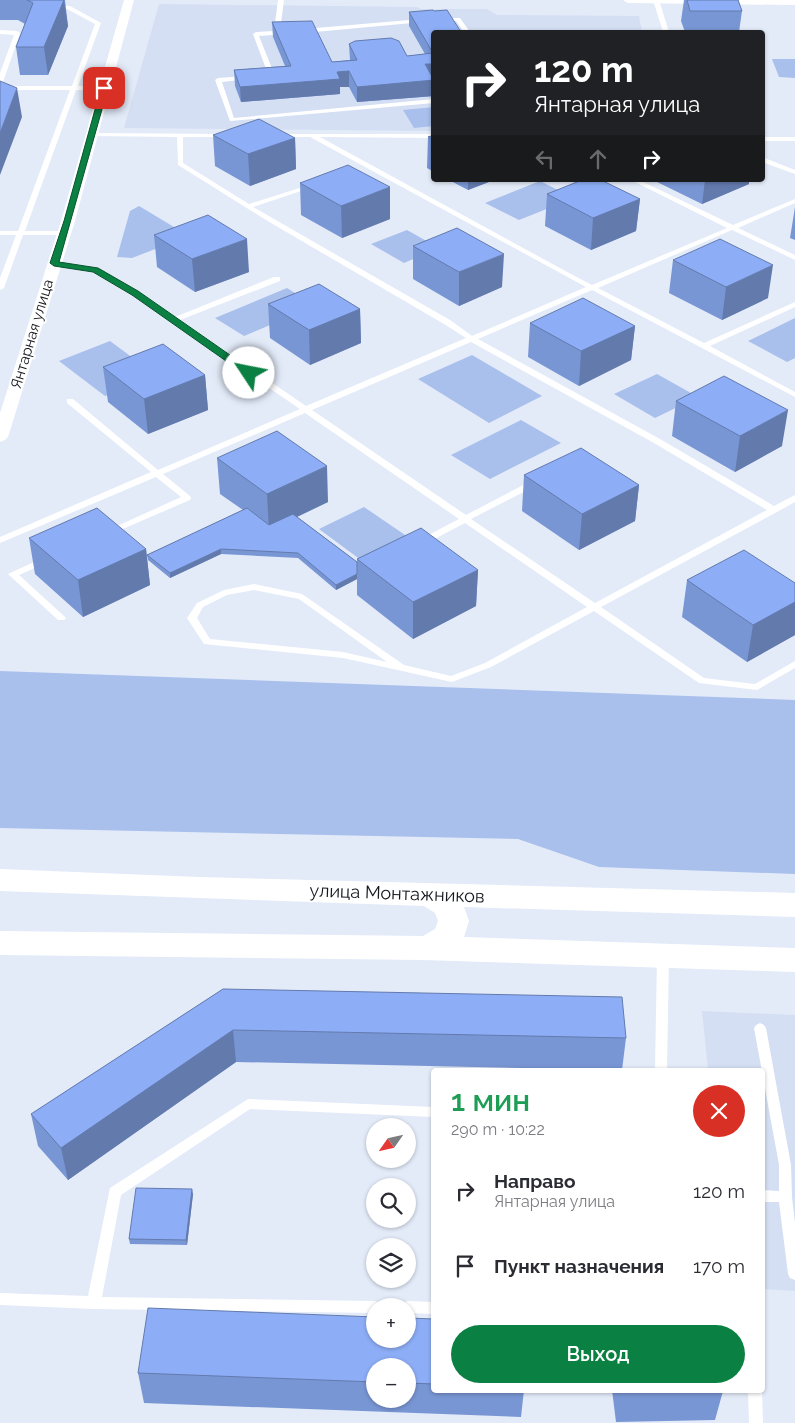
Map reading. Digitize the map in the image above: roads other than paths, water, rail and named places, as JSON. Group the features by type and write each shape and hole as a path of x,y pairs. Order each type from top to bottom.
{"main road":[{"name":"улица Монтажников","path":"0,880 795,905"},
{"path":"423,894 442,900 454,914 455,922 453,930 441,942 423,948"},
{"path":"0,942 423,948 795,960"}],"street":[{"name":"Янтарная улица","path":"0,437 63,234 129,0"},
{"path":"628,0 795,2"}],"lane":[{"path":"277,33 282,0"},
{"path":"656,0 665,30"},
{"path":"0,288 98,23 68,8 49,7"},
{"path":"263,76 272,76 256,34 458,19 466,30"},
{"path":"0,32 17,33 0,82"},
{"path":"254,77 218,80 232,120 431,101"},
{"path":"0,88 104,88"},
{"path":"245,129 246,118"},
{"path":"92,135 236,135"},
{"path":"180,135 180,164 448,322 472,339 657,441 774,510"},
{"path":"268,135 431,136"},
{"path":"311,135 591,288 795,395"},
{"path":"765,139 795,139"},
{"path":"765,160 795,172"},
{"path":"360,170 369,167"},
{"path":"638,182 795,258"},
{"path":"249,206 317,184"},
{"path":"0,540 159,474 795,201"},
{"path":"0,233 63,234"},
{"path":"54,263 95,270 135,293 464,521 702,681 757,687 794,666"},
{"path":"174,320 277,279"},
{"path":"704,346 795,304"},
{"path":"70,401 187,498 96,538"},
{"path":"414,546 464,521 487,506 545,478"},
{"path":"400,666 302,597 254,587 224,593 200,604 192,618 207,642 343,655 400,666 452,679 488,665 795,498"},
{"path":"50,558 14,574 61,618"},
{"path":"661,1068 663,956"},
{"path":"760,1028 785,1165 785,1197 795,1274"},
{"path":"94,1303 115,1192 248,1104 431,1112"},
{"path":"765,1196 785,1197"},
{"path":"0,1300 366,1307"},
{"path":"416,1307 431,1308"},
{"path":"755,1393 756,1423"}]}
